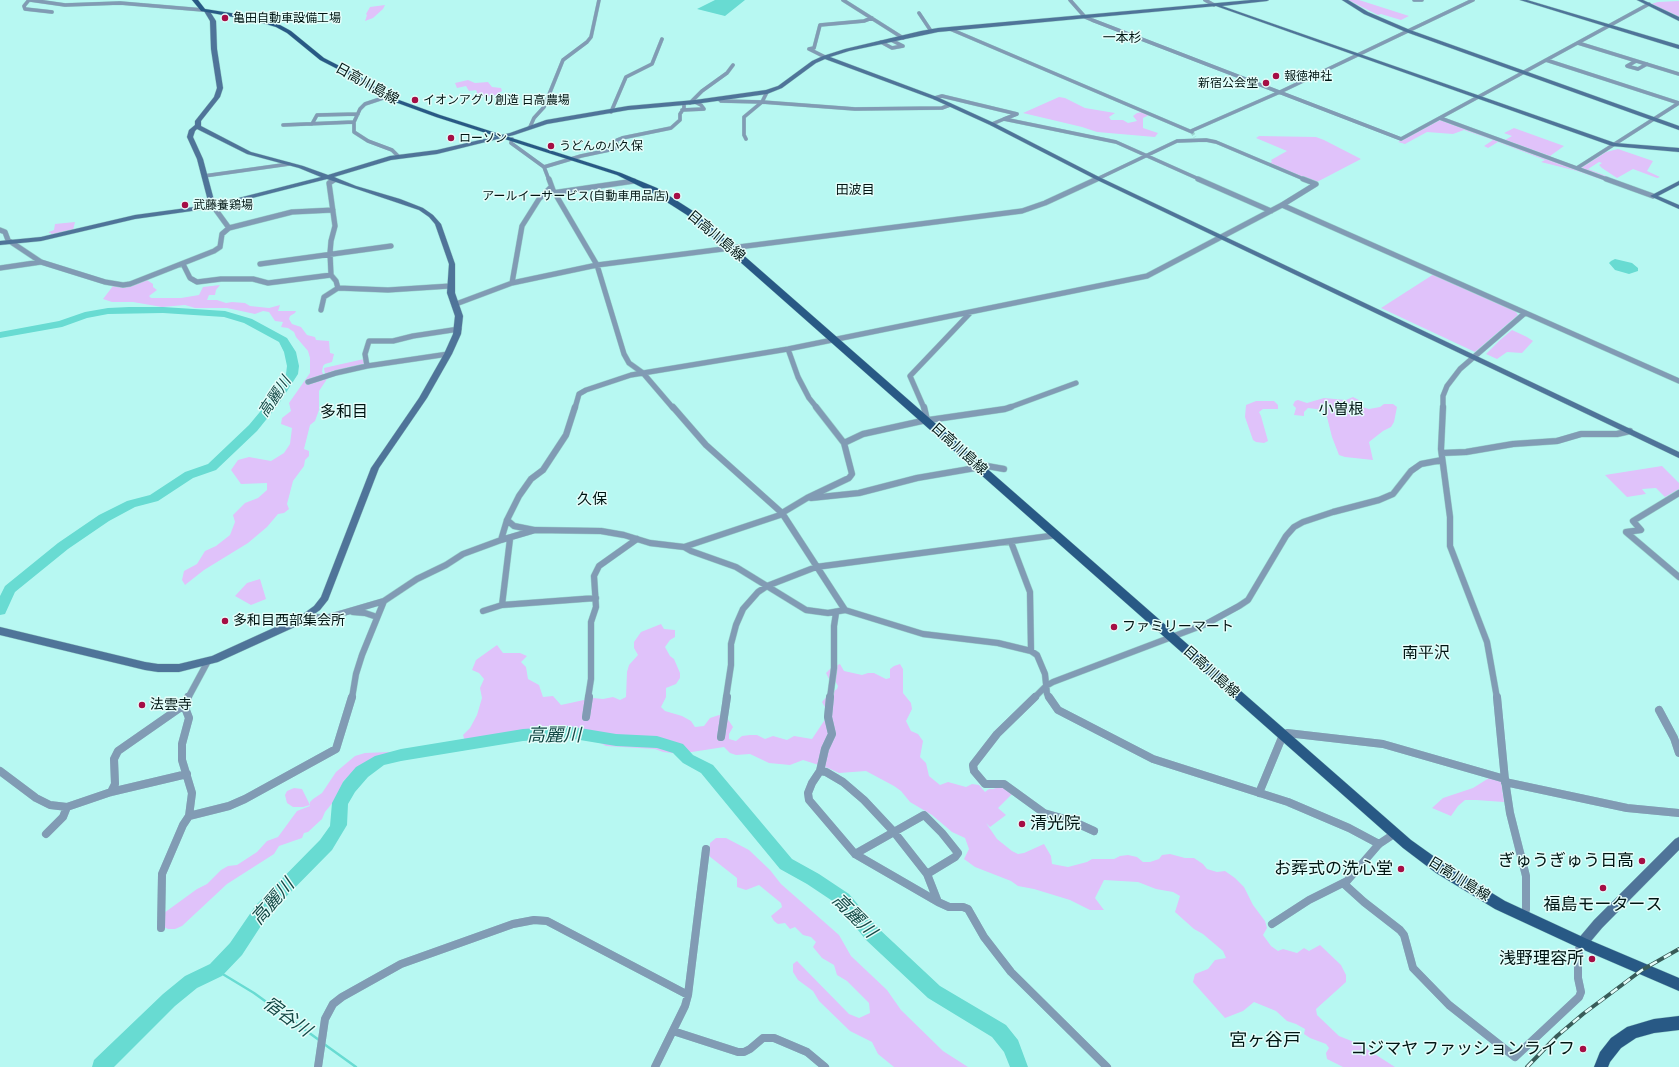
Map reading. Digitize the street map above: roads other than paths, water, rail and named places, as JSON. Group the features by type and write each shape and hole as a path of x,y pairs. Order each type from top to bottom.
{"main road":[{"path":"195,0 205,11"},
{"name":"日高川島線","path":"205,11 256,19 278,26 299,38 322,59 357,77 386,97 501,136 573,158 634,181 654,190 690,213 927,420 1394,834 1453,877 1477,892 1524,917 1679,985"},
{"path":"1602,1067 1605,1057 1616,1043 1632,1032 1654,1026 1679,1023"}],"street":[{"path":"52,12 34,11 25,9 24,6 30,0 65,5 120,3 205,11 213,21 214,49 220,88 217,97 200,117 198,126 192,130 190,137 200,158 213,206 229,228"},
{"path":"530,127 534,118 544,107 563,60 588,42 591,37 599,0"},
{"path":"843,0 903,38"},
{"path":"1070,0 1085,17 1401,139 1649,4"},
{"path":"1206,0 1214,5 1614,145 1679,150"},
{"path":"0,243 41,239 135,217 213,206 330,179 398,156 437,152 512,134 546,122 644,106 689,103 767,92 780,87 814,62 840,51 931,31 1267,0"},
{"path":"1344,0 1366,12 1408,31 1679,128"},
{"path":"1414,0 1422,0"},
{"path":"950,29 1191,131 1280,92 1473,0"},
{"path":"1522,0 1679,47"},
{"path":"1639,0 1679,19"},
{"path":"919,14 931,31"},
{"path":"872,18 864,22 819,26 814,48 809,49 825,57 935,98 992,124 1097,178 1679,455"},
{"path":"610,112 626,77 652,64 662,39"},
{"path":"881,42 892,48 903,46 891,40"},
{"path":"1578,43 1679,74"},
{"path":"1546,60 1679,103 1578,168"},
{"path":"1636,61 1627,66 1638,70 1647,64"},
{"path":"544,167 573,158 614,149 616,148 617,140 622,138 671,128 680,120 682,110 702,91 727,73 733,65"},
{"path":"746,139 744,135 744,117 762,102 767,92"},
{"path":"935,98 942,96 1016,114 992,124"},
{"path":"386,97 365,104 354,122 354,132 357,135 392,150 398,156"},
{"path":"719,99 721,101 762,102 855,109 942,108 950,105"},
{"path":"682,110 704,110 701,105 689,103"},
{"path":"312,124 317,115 358,114"},
{"path":"1440,118 1679,206"},
{"path":"1004,119 1108,140 1271,211"},
{"path":"283,125 354,122"},
{"path":"0,631 158,668 179,668 208,661 294,623 306,616 324,600 376,468 423,398 448,354 459,329 459,316 450,286 452,264 438,224 431,216 421,209 398,200 330,179 312,171 248,153 204,131 198,126"},
{"path":"456,304 512,283 597,264 1022,211 1045,203 1172,142 1196,138 1216,142 1316,184 1271,211 1147,276 788,349 631,375 579,394 566,435 543,470 531,479 525,487 507,520 501,540"},
{"path":"512,139 511,143 544,167 551,187 556,193 597,264 624,354 629,363 643,373 706,445 782,514 844,610"},
{"path":"204,176 289,164"},
{"path":"330,179 329,183 335,226 331,241 330,253 331,275 336,281 338,288"},
{"path":"543,195 634,181"},
{"path":"1653,196 1679,183"},
{"path":"512,283 512,276 517,261 517,248 522,226 543,195 551,187"},
{"path":"1282,205 1679,381"},
{"path":"0,230 5,232 8,240 41,262 105,282 123,285 217,250 220,247 222,234 229,228 292,212 333,210"},
{"path":"260,264 330,253 391,246"},
{"path":"0,268 41,262"},
{"path":"182,264 190,278 197,282 221,279 253,279 268,283 331,275"},
{"path":"321,310 324,297 338,288 388,290 450,286"},
{"path":"927,420 926,412 910,376 971,312"},
{"path":"1524,917 1526,909 1526,876 1510,813 1505,780 1498,704 1487,642 1450,546 1450,517 1442,456 1443,396 1453,378 1474,357 1526,313"},
{"path":"367,366 365,354 369,342 393,341 413,336 459,329"},
{"path":"684,547 782,514 807,498 849,478 852,474 844,443 810,398 798,377 788,349"},
{"path":"308,382 336,373 367,366 448,354"},
{"path":"844,443 863,434 927,420 1005,409 1076,383"},
{"path":"1094,831 1072,821 1044,813 1004,784 985,784 974,771 974,765 997,734 1046,686 1053,682 1206,624 1248,600 1286,536 1294,527 1303,522 1332,512 1379,500 1394,494 1411,471 1421,464 1442,456 1513,444 1557,441 1581,434 1617,434 1630,431"},
{"path":"807,498 859,493 918,478 979,467 992,466 1004,469"},
{"path":"1679,493 1633,521 1641,530 1626,532 1679,577"},
{"path":"507,520 514,526 535,530 601,531 624,534 650,543 684,547 691,551 736,567 809,611 836,613 844,610 923,634 998,643 1031,651 1037,655 1044,674 1046,694 1051,702 1058,710 1075,720 1153,759 1288,802 1349,828 1378,844"},
{"path":"306,616 326,618 384,601 417,579 446,565 463,554 501,540 510,539 535,530"},
{"path":"721,737 731,665 731,644 736,624 744,609 758,592 767,586 816,567 1057,535"},
{"path":"502,605 510,539"},
{"path":"586,717 591,679 591,622 596,607 594,576 599,566 637,539"},
{"path":"1011,542 1030,592 1031,651"},
{"path":"483,611 502,605 596,598"},
{"path":"189,816 229,806 245,799 336,749 352,697 356,674 384,601"},
{"path":"350,612 366,613 377,617"},
{"path":"836,613 834,626 834,668 828,717 832,734 825,749 820,771 808,792 809,800 855,854 938,902 949,906 968,909 984,938 1011,972 1107,1067"},
{"path":"111,792 115,784 114,759 118,751 184,705 208,661"},
{"path":"161,928 162,874 183,825 189,816 192,793 182,756 182,744 189,718 184,705"},
{"path":"1659,710 1676,738 1679,753"},
{"path":"1259,793 1283,735 1289,732 1376,743 1405,749 1505,780 1627,808 1679,813"},
{"path":"0,771 36,798 59,808 67,807 111,792 187,774"},
{"path":"820,771 826,772 843,782 864,800 894,832 927,874 938,902"},
{"path":"46,834 63,817 67,807"},
{"path":"855,854 924,815 942,833 958,853 955,857 927,874"},
{"path":"1272,924 1309,900 1346,881 1378,844 1394,834"},
{"path":"1343,883 1404,934 1413,968 1449,1005 1515,1057 1579,997 1578,963 1579,949 1582,943 1598,924 1679,842"},
{"path":"654,1067 685,1006 688,995 706,849"},
{"path":"318,1067 325,1019 333,1004 355,989 389,969 401,964 507,926 534,920 547,921 556,925 688,995"},
{"path":"673,1031 738,1052 744,1052 750,1049 763,1038 774,1038 807,1052 825,1067"}],"water":[{"path":"715,0 745,0 725,16 697,9"},
{"path":"1615,259 1632,263 1638,268 1638,271 1629,274 1615,270 1609,263"}],"waterway":[{"name":"高麗川","path":"0,335 62,324 85,315 108,311 163,310 225,314 248,321 283,340 290,352 293,366 292,374 274,403 253,428 212,467 189,475 154,498 131,504 104,518 63,546 10,589 0,610"},
{"name":"高麗川","path":"101,1067 169,1000 191,982 216,970 236,949 262,910 326,845 336,831 339,825 340,803 349,787 362,772 380,760 401,755 523,735 568,732 616,740 657,742 678,748 688,759 707,769 786,864 813,879 843,899 872,934 934,992 999,1031 1011,1046 1019,1067"},
{"name":"宿谷川","path":"216,970 254,993 319,1040"},
{"name":"宿谷川","path":"324,1044 356,1067"}],"tunnel":[{"path":"1192,132 1195,137"}],"railway":[{"path":"1527,1067 1557,1036 1583,1014 1642,970 1679,949"}],"place":[{"name":"亀田自動車設備工場","path":"225,18"},
{"name":"報徳神社","path":"1276,76"},
{"name":"新宿公会堂","path":"1266,83"},
{"name":"イオンアグリ創造 日高農場","path":"415,100"},
{"name":"ローソン","path":"451,138"},
{"name":"うどんの小久保","path":"551,146"},
{"name":"アールイーサービス(自動車用品店)","path":"677,196"},
{"name":"武藤養鶏場","path":"185,205"},
{"name":"多和目西部集会所","path":"225,621"},
{"name":"ファミリーマート","path":"1114,627"},
{"name":"法雲寺","path":"142,705"},
{"name":"清光院","path":"1022,824"},
{"name":"ぎゅうぎゅう日高","path":"1642,861"},
{"name":"お葬式の洗心堂","path":"1401,869"},
{"name":"福島モータース","path":"1603,888"},
{"name":"浅野理容所","path":"1592,959"},
{"name":"コジマヤ ファッションライフ","path":"1583,1049"}],"district":[{"name":"一本杉","path":"1122,38"},
{"name":"田波目","path":"855,190"},
{"name":"小曽根","path":"1341,410"},
{"name":"多和目","path":"344,412"},
{"name":"久保","path":"592,500"},
{"name":"南平沢","path":"1426,653"},
{"name":"宮ヶ谷戸","path":"1265,1041"}]}
